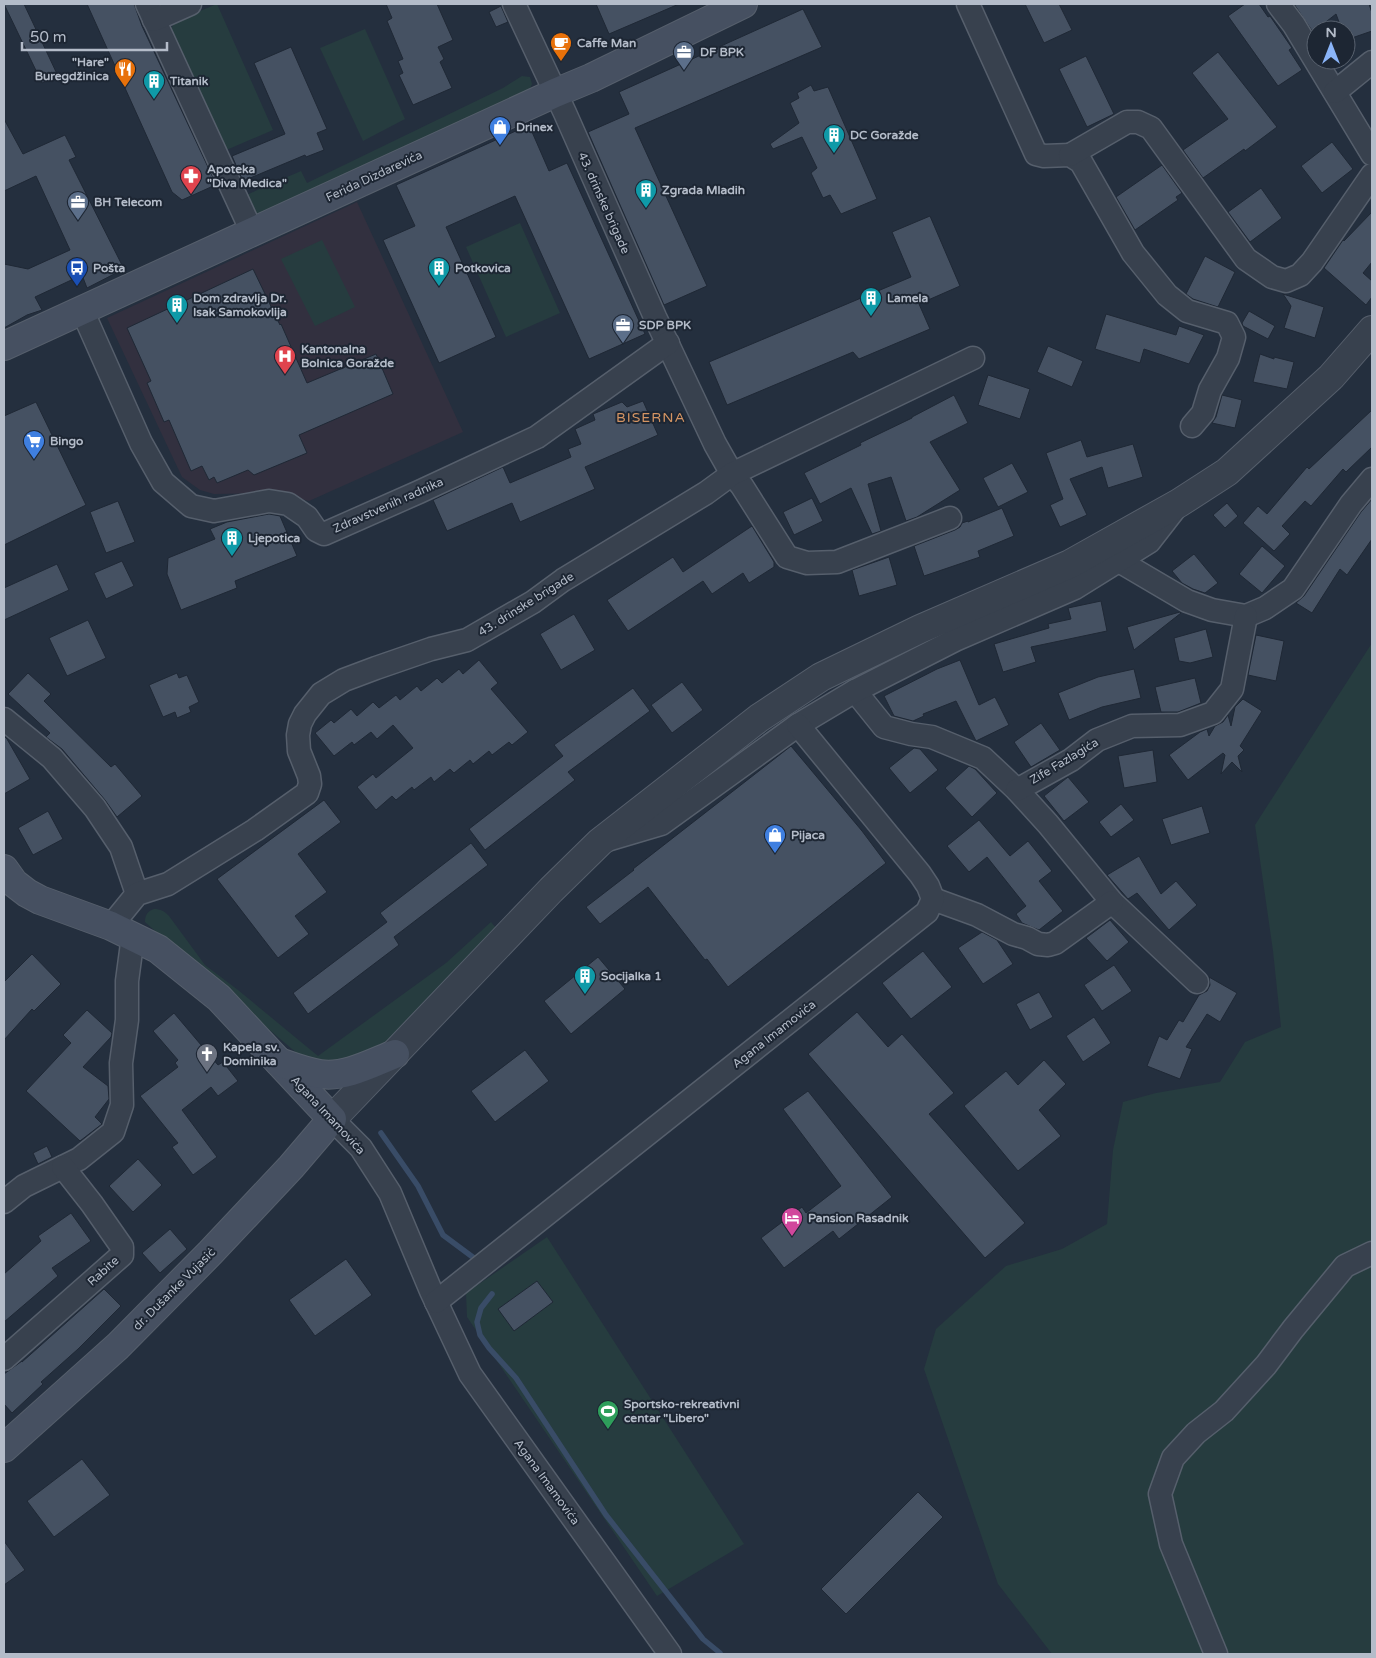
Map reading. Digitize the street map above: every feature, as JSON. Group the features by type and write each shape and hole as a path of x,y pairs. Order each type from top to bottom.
{"main road":[{"name":"Ferida Dizdarevića","path":"4,346 591,78 743,4"},
{"name":"Agana Imamovića","path":"7,881 40,900 122,931 158,949 219,998 332,1119"},
{"path":"278,1061 301,1070 322,1075 342,1073 394,1054"},
{"name":"dr. Dušanke Vujasić","path":"4,1448 124,1340 292,1168 332,1119"}],"street":[{"path":"190,4 150,12 252,232"},
{"name":"43. drinske brigade","path":"514,4 715,444 732,474 788,556 807,563 837,562 950,518"},
{"path":"968,4 1036,154 1044,156 1070,155 1127,122 1138,122 1151,128 1246,259 1272,277 1286,281 1300,275 1312,262 1372,176"},
{"path":"1278,4 1294,25 1372,154"},
{"path":"1335,92 1372,62"},
{"path":"1070,155 1081,162 1134,252 1167,296 1187,311 1227,322 1234,337 1228,358 1210,390 1203,413 1192,426"},
{"name":"Zdravstvenih radnika","path":"82,310 141,443 163,482 191,506 214,511 268,501 288,504 307,518 316,530 324,534 537,438 668,343"},
{"path":"332,1119 551,890 600,842 759,718 821,677 920,629 1070,564 1179,503 1234,465 1332,377 1372,330"},
{"name":"43. drinske brigade","path":"137,894 168,884 255,830 307,793 310,784 309,776 299,752 298,735 300,724 305,714 321,694 344,680 376,668 431,648 467,640 533,602 564,580 706,493 732,474 973,358"},
{"path":"1118,561 1187,601 1212,610 1246,616 1265,608 1293,589 1351,504 1372,479"},
{"path":"600,842 661,824 798,725 855,691 954,640 1075,588 1149,542 1179,503"},
{"name":"Zife Fazlagića","path":"1017,790 1071,760 1097,740 1132,726 1180,725 1213,713 1232,688 1246,616"},
{"name":"Zife Fazlagića","path":"855,691 884,727 932,737 983,758 1017,790 1048,824 1112,902 1197,982"},
{"path":"4,719 52,758 95,808 121,847 137,894 122,931 127,981 127,1020 121,1063 122,1105 113,1132 79,1159 24,1186 4,1202"},
{"path":"798,725 920,874 928,886 933,899 976,915 1013,934 1038,944 1048,945 1055,943 1112,902"},
{"name":"Agana Imamovića","path":"436,1302 927,912 933,899"},
{"name":"Agana Imamovića","path":"332,1119 361,1148 390,1193 436,1302 470,1374 670,1654"},
{"name":"Rabite","path":"4,1359 122,1255 122,1248 92,1204 63,1167"},
{"path":"1216,1654 1170,1544 1160,1494 1173,1458 1196,1433 1224,1411 1266,1365 1345,1266 1372,1253"}],"shaded area":[{"name":"Kantonalna Bolnica Goražde","path":"357,202 463,432 309,501 276,493 214,494 200,490 182,477 107,318"}],"green space":[{"path":"217,4 273,130 224,151 170,32 178,20"},
{"path":"365,29 405,119 363,141 320,48"},
{"path":"522,76 530,77 532,84 529,91 261,214 251,212 244,196 301,171 307,183 503,88"},
{"path":"520,223 560,313 506,337 466,247"},
{"path":"322,240 355,307 315,326 281,259"},
{"path":"1372,643 1372,1654 1052,1654 998,1584 924,1369 936,1329 1006,1266 1062,1249 1107,1224 1113,1150 1123,1102 1156,1093 1220,1082 1245,1042 1281,1027 1273,951 1255,825"},
{"path":"154,909 159,909 169,916 205,965 318,1056 446,963 491,922 501,934 399,1034 369,1052 343,1064 305,1060 145,922 147,914"},
{"name":"Sportsko-rekreativni centar \"Libero\"","path":"547,1237 744,1544 657,1596 467,1317 466,1293"}],"building":[{"path":"4,4 24,4 58,76 42,83"},
{"name":"Titanik","path":"87,4 134,4 142,26 215,182 211,187 182,200 172,192"},
{"path":"386,4 437,4 453,40 438,47 444,59 440,62 452,88 413,105 399,75 403,73 398,61 403,59 387,21 392,18"},
{"path":"596,4 679,4 609,34"},
{"path":"1025,4 1059,4 1072,30 1044,43"},
{"path":"1245,4 1259,4 1268,17 1270,16 1292,48 1289,50 1302,70 1278,86 1228,16"},
{"path":"1294,4 1369,4 1372,13 1372,31 1356,37 1356,20 1338,20 1336,14 1328,20 1306,20 1306,22"},
{"path":"501,6 508,22 496,27 489,12"},
{"path":"803,9 822,47 635,128 707,286 664,305 588,132 629,114 619,92"},
{"path":"291,47 327,129 317,133 324,150 306,157 305,155 243,181 232,156 285,134 254,63"},
{"path":"1218,52 1277,127 1245,151 1244,149 1203,178 1183,150 1228,119 1192,73"},
{"path":"1086,56 1114,114 1087,127 1059,69"},
{"name":"DC Goražde","path":"811,85 814,91 828,87 877,199 841,214 830,195 823,198 811,173 817,168 802,137 773,149 770,144 799,123 790,103 799,98 797,93"},
{"name":"BH Telecom","path":"4,119 23,154 65,135 76,157 69,160 124,269 87,288 82,275 35,297 42,310 27,315 4,328 4,264 28,269 70,250 36,176 4,191"},
{"name":"Potkovica","path":"529,125 549,171 567,163 645,334 589,359 515,196 446,227 496,337 439,363 383,240 415,226 396,185"},
{"path":"1332,142 1353,169 1322,193 1301,166"},
{"path":"1162,165 1182,193 1176,197 1178,200 1135,230 1116,197"},
{"path":"1261,188 1282,218 1250,242 1228,212"},
{"path":"1372,212 1372,262 1363,273 1372,281 1372,297 1366,305 1324,268 1343,240"},
{"name":"Lamela","path":"930,216 960,286 919,304 930,329 859,359 853,352 727,405 709,362 911,277 892,232"},
{"path":"1205,256 1235,272 1218,307 1193,299 1186,294"},
{"path":"253,269 281,324 307,383 376,354 393,394 299,435 307,453 254,475 248,470 217,483 214,477 209,480 202,466 191,471 169,420 164,422 147,383 151,381 127,328"},
{"path":"1283,294 1324,307 1315,338 1284,328 1291,306"},
{"path":"1249,311 1275,326 1268,339 1243,326 1242,323"},
{"path":"1106,314 1176,335 1179,326 1204,335 1189,364 1144,349 1140,363 1095,349"},
{"path":"1048,346 1083,361 1072,387 1037,372"},
{"path":"1260,354 1274,359 1274,357 1294,362 1287,389 1253,382"},
{"path":"988,375 1030,389 1020,419 978,405"},
{"path":"954,395 968,423 930,442 960,490 917,517 906,521 891,477 868,484 881,531 872,534 851,488 820,504 804,473"},
{"path":"1222,395 1242,400 1235,428 1212,423 1216,417"},
{"path":"643,401 658,435 585,467 595,489 520,522 512,503 447,531 433,500 503,467 510,483 571,457 568,449 581,444 575,429 595,420 593,414 622,402 627,407"},
{"name":"Bingo","path":"36,402 86,505 4,545 4,416"},
{"path":"1372,410 1372,447 1346,472 1343,469 1311,506 1305,501 1282,526 1290,534 1274,551 1243,523 1258,506 1267,514 1307,467 1309,469"},
{"path":"1081,440 1087,457 1133,444 1143,477 1108,488 1102,467 1070,479 1087,515 1060,527 1050,505 1063,499 1046,453"},
{"path":"1012,463 1028,492 998,507 983,478"},
{"path":"812,498 823,521 794,535 783,512"},
{"path":"1372,499 1372,539 1347,575 1340,569 1312,613 1296,603 1304,596 1361,512"},
{"path":"118,501 135,542 106,553 90,512"},
{"path":"1227,503 1238,516 1225,528 1213,515"},
{"path":"1002,508 1014,536 978,551 980,557 924,576 914,546 955,530 962,523"},
{"name":"Ljepotica","path":"269,514 280,516 297,556 235,581 237,588 181,610 167,574 168,558 215,539 210,529 227,522"},
{"path":"752,526 774,562 774,567 749,583 743,573 712,594 703,581 628,631 607,600 673,557 683,572"},
{"path":"1262,546 1285,566 1262,593 1239,574"},
{"path":"1194,554 1218,583 1205,593 1182,583 1172,571"},
{"path":"889,557 897,585 859,596 852,570"},
{"path":"122,561 134,586 106,599 94,573"},
{"path":"57,564 69,590 4,620 4,588"},
{"path":"1101,601 1107,631 1031,647 1036,662 1003,672 994,644 1049,628 1048,624 1071,619 1068,608"},
{"path":"1181,613 1134,650 1127,627"},
{"path":"574,614 595,650 561,670 540,634"},
{"path":"88,620 106,658 67,676 49,638"},
{"path":"1206,629 1213,657 1190,663 1179,661 1174,638"},
{"path":"1256,635 1284,641 1276,681 1248,675"},
{"path":"479,660 498,683 491,689 528,732 512,745 509,742 492,755 489,751 473,764 470,760 454,773 450,769 434,782 431,777 414,790 412,787 396,800 392,796 376,810 357,787 373,774 376,778 413,748 393,725 377,739 371,732 354,745 352,742 334,756 315,733 331,720 334,723 351,709 357,716 373,702 379,708 396,695 400,700 417,686 421,691 437,678 442,683 459,669 463,674"},
{"path":"960,660 979,705 995,697 1009,725 976,741 956,701 923,714 924,716 913,721 894,716 884,696 937,669"},
{"path":"1134,669 1141,698 1102,707 1069,720 1058,693 1098,677"},
{"path":"28,673 51,694 44,701 111,767 115,764 142,796 117,817 62,749 46,737 50,733 8,694"},
{"path":"177,673 179,678 187,675 199,702 189,707 191,712 177,718 175,712 163,717 149,685"},
{"path":"1195,678 1201,703 1178,712 1161,712 1155,687"},
{"path":"682,682 703,710 672,733 651,705"},
{"path":"633,688 650,711 568,772 575,780 485,850 469,829 563,756 554,745"},
{"path":"1243,699 1262,711 1240,746 1244,750 1238,756 1242,772 1232,762 1221,774 1225,755 1223,753 1188,780 1169,755 1200,732 1207,729 1209,736 1215,726 1223,722 1228,715 1231,726 1235,707"},
{"path":"1041,723 1060,750 1031,767 1014,742"},
{"path":"4,736 30,779 4,794"},
{"path":"791,746 862,831 886,863 728,987 648,887 600,924 586,907"},
{"path":"914,748 920,749 938,770 910,793 889,768"},
{"path":"1153,750 1157,782 1124,788 1118,756"},
{"path":"969,766 975,769 997,793 972,817 945,788"},
{"path":"1068,777 1089,802 1064,821 1044,796"},
{"path":"324,800 341,822 298,854 327,892 295,916 309,934 278,958 217,879"},
{"path":"1121,804 1134,820 1111,837 1099,822"},
{"path":"1202,806 1210,833 1171,845 1162,819"},
{"path":"48,811 63,839 33,855 18,828"},
{"path":"979,820 1010,856 1028,841 1052,871 1039,881 1063,911 1039,930 1022,923 1016,914 1026,906 987,857 969,872 947,846"},
{"path":"471,843 488,865 394,937 399,945 308,1014 293,993 387,922 380,913"},
{"path":"1139,856 1161,894 1176,881 1197,905 1169,930 1137,893 1128,899 1107,875"},
{"path":"1110,920 1129,942 1107,961 1086,938"},
{"path":"982,932 997,940 1013,964 983,984 958,948"},
{"path":"923,951 952,987 911,1019 882,983"},
{"path":"32,954 61,984 34,1011 32,1009 4,1040 4,982"},
{"name":"Socijalka 1","path":"598,957 625,989 571,1034 544,1001"},
{"path":"1114,965 1132,991 1102,1011 1084,985"},
{"path":"1209,977 1237,993 1220,1022 1207,1014 1186,1047 1192,1049 1180,1079 1147,1066 1159,1036 1167,1040 1179,1020 1183,1022 1199,995 1207,991 1210,985"},
{"path":"1039,992 1053,1017 1030,1030 1016,1004"},
{"path":"87,1010 112,1033 111,1037 83,1067 108,1086 109,1099 95,1117 102,1124 80,1141 26,1091 71,1043 63,1035"},
{"path":"857,1012 888,1047 902,1034 954,1093 929,1114 1025,1223 985,1258 808,1054"},
{"path":"174,1013 218,1065 223,1062 238,1081 218,1096 211,1087 182,1110 217,1157 193,1175 172,1147 178,1143 140,1096 178,1067 175,1063 178,1060 153,1031"},
{"path":"1094,1017 1111,1043 1083,1062 1066,1036"},
{"path":"525,1050 549,1081 495,1122 471,1091"},
{"path":"1044,1060 1066,1084 1039,1110 1061,1136 1018,1171 964,1106 1006,1071 1018,1085"},
{"path":"808,1091 892,1197 839,1239 833,1231 784,1268 761,1238 802,1207 806,1213 841,1186 783,1109"},
{"path":"47,1146 52,1157 38,1164 33,1153"},
{"path":"138,1159 162,1185 133,1212 109,1186"},
{"path":"71,1213 91,1241 52,1268 58,1276 4,1322 4,1274 41,1241 38,1236"},
{"path":"170,1229 187,1249 160,1273 142,1253"},
{"path":"346,1259 372,1295 315,1336 289,1300"},
{"path":"537,1281 553,1302 514,1331 498,1309"},
{"path":"104,1289 121,1306 78,1349 41,1382 43,1384 12,1413 4,1404 4,1374 22,1362"},
{"path":"82,1459 110,1495 54,1537 27,1501"},
{"path":"918,1492 943,1517 846,1614 821,1589"},
{"path":"4,1541 25,1570 4,1585"}],"waterway":[{"path":"381,1133 418,1186 443,1235 478,1261"},
{"path":"492,1294 481,1308 477,1322 480,1335 516,1378 606,1515 703,1639 720,1653"}],"place":[{"name":"Caffe Man","path":"561,62"},
{"name":"DF BPK","path":"684,71"},
{"name":"\"Hare\" Buregdžinica","path":"125,88"},
{"name":"Titanik","path":"154,100"},
{"name":"Drinex","path":"500,146"},
{"name":"DC Goražde","path":"834,154"},
{"name":"Apoteka \"Diva Medica\"","path":"191,195"},
{"name":"Zgrada Mladih","path":"646,209"},
{"name":"BH Telecom","path":"78,221"},
{"name":"Pošta","path":"77,287"},
{"name":"Potkovica","path":"439,287"},
{"name":"Lamela","path":"871,317"},
{"name":"Dom zdravlja Dr. Isak Samokovlija","path":"177,324"},
{"name":"SDP BPK","path":"623,344"},
{"name":"Kantonalna Bolnica Goražde","path":"285,375"},
{"name":"Bingo","path":"34,460"},
{"name":"Ljepotica","path":"232,557"},
{"name":"Pijaca","path":"775,854"},
{"name":"Socijalka 1","path":"585,995"},
{"name":"Kapela sv. Dominika","path":"207,1073"},
{"name":"Pansion Rasadnik","path":"792,1237"},
{"name":"Sportsko-rekreativni centar \"Libero\"","path":"608,1430"}],"district":[{"name":"BISERNA","path":"651,417"}]}
